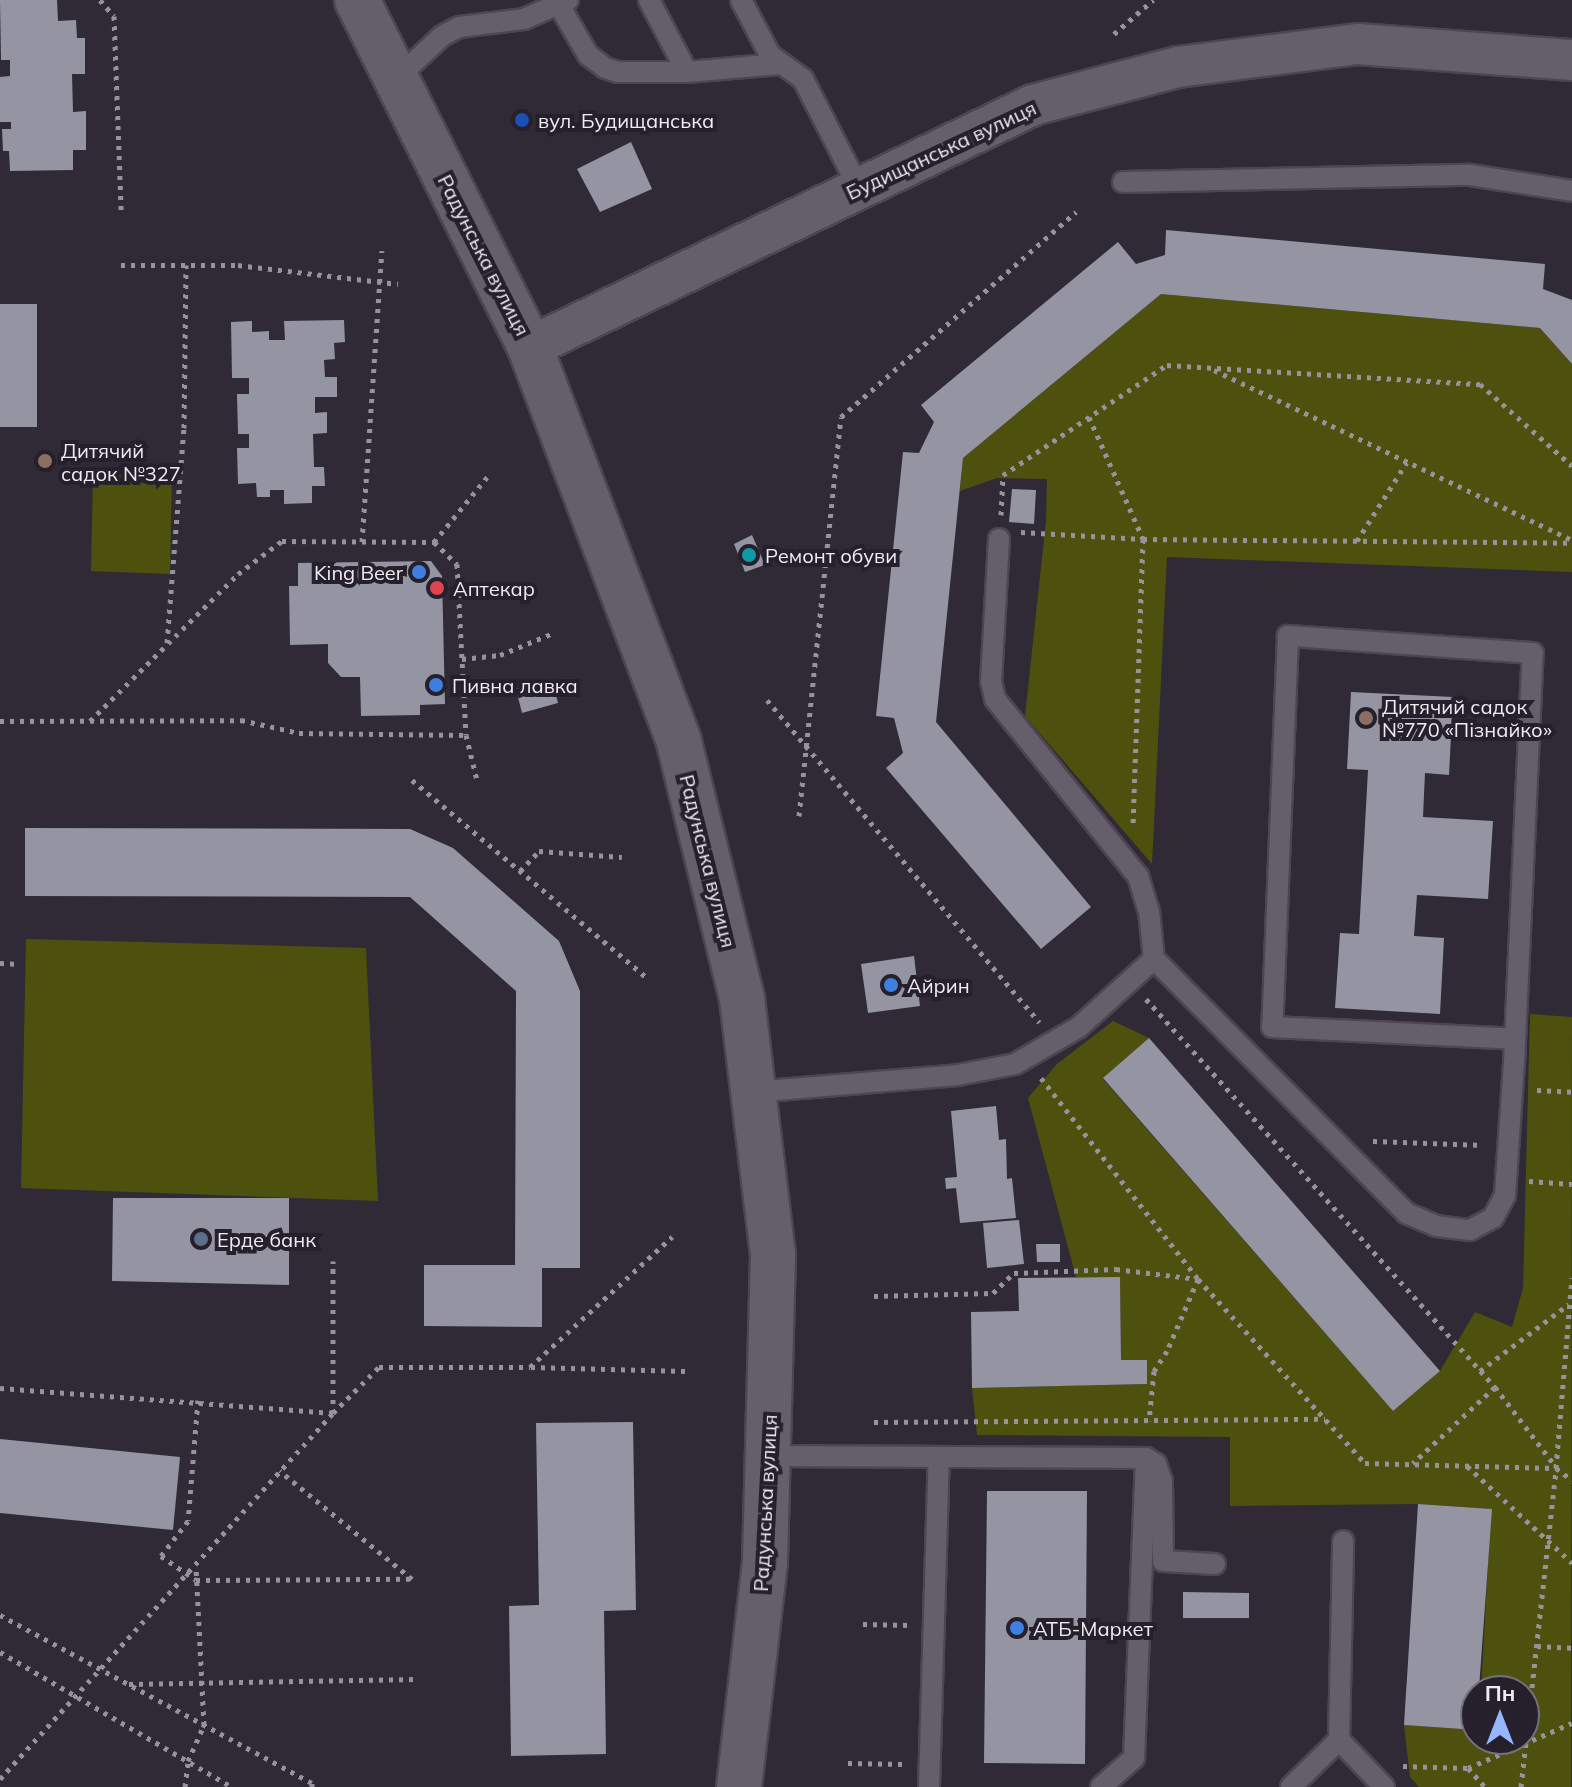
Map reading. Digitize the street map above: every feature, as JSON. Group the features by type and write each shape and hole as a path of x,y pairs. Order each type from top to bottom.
{"main road":[{"name":"Радунська вулиця","path":"357,0 530,347 679,742 742,999 773,1255 765,1562 739,1787"}],"street":[{"name":"Будищанська вулиця","path":"530,347 1033,105 1178,67 1358,44 1572,60"}],"lane":[{"path":"649,0 687,72"},
{"path":"741,0 770,55 803,79 859,188"},
{"path":"396,79 442,36 459,27 524,19 561,1 588,55 605,68 618,72 687,72 780,64"},
{"path":"1123,182 1470,175 1572,191"},
{"path":"1000,535 991,681 995,699 1144,888 1154,959 1406,1213 1436,1226 1470,1230 1493,1218 1505,1195 1515,1039 1533,653 1288,636 1272,1027 1515,1039"},
{"path":"753,1092 958,1075 1015,1064 1079,1027 1154,959"},
{"path":"768,1456 1146,1458 1156,1464 1162,1481 1163,1561 1215,1564"},
{"path":"929,1787 939,1457"},
{"path":"1101,1787 1134,1758 1146,1458"},
{"path":"1343,1541 1339,1740 1384,1787"},
{"path":"1291,1787 1339,1740"}],"path":[{"path":"100,0 114,16 121,210"},
{"path":"1114,34 1153,0"},
{"path":"799,816 841,417 1076,212"},
{"path":"362,542 382,251"},
{"path":"121,265 238,265 398,284"},
{"path":"167,644 184,428 186,265"},
{"path":"1572,466 1480,384 1167,365 1003,475 1000,535 1572,542"},
{"path":"1209,367 1572,542"},
{"path":"1089,417 1143,539 1131,869"},
{"path":"1357,541 1407,462"},
{"path":"434,542 488,476"},
{"path":"90,721 238,574 282,541 434,542 457,564 466,735 477,780"},
{"path":"462,659 500,655 553,633"},
{"path":"767,700 1055,1041"},
{"path":"0,721 241,720 299,733 466,735"},
{"path":"412,780 648,979"},
{"path":"520,871 539,851 622,857"},
{"path":"0,963 19,964"},
{"path":"1128,982 1495,1387 1556,1468 1572,1480"},
{"path":"1028,1058 1198,1279 1365,1463 1556,1468"},
{"path":"1332,1139 1508,1146"},
{"path":"1506,1179 1572,1184"},
{"path":"530,1367 672,1237"},
{"path":"333,1261 333,1413"},
{"path":"874,1296 993,1293 1014,1273 1116,1269 1198,1279"},
{"path":"1534,1675 1556,1468 1572,1278"},
{"path":"1149,1421 1154,1371 1167,1351 1198,1279"},
{"path":"1480,1371 1571,1302"},
{"path":"0,1779 333,1413 379,1367 685,1371"},
{"path":"1412,1464 1495,1387"},
{"path":"0,1388 198,1400 333,1413"},
{"path":"198,1400 188,1521 161,1556 196,1580 412,1579 280,1471"},
{"path":"874,1422 1326,1419"},
{"path":"1466,1466 1572,1563"},
{"path":"185,1787 188,1761 204,1725 196,1566"},
{"path":"0,1615 312,1783 312,1787"},
{"path":"863,1624 934,1625"},
{"path":"1537,1646 1572,1648"},
{"path":"0,1652 232,1787"},
{"path":"128,1684 418,1679"},
{"path":"1540,1739 1572,1723"},
{"path":"1363,1766 1468,1768 1502,1755"},
{"path":"1521,1787 1524,1755"},
{"path":"848,1763 930,1764"},
{"path":"1468,1768 1485,1787"}],"shaded area":[{"path":"1161,294 1540,328 1572,364 1572,572 1167,557 1152,864 1025,716 1046,521 1047,479 997,478 960,491 963,458"},
{"path":"93,475 172,477 170,574 91,571"},
{"path":"26,939 366,948 378,1201 21,1188"},
{"path":"1530,1014 1572,1017 1571,1787 1419,1787 1410,1777 1404,1725 1460,1729 1460,1755 1540,1755 1540,1675 1482,1675 1491,1509 1418,1504 1230,1506 1230,1437 977,1435 972,1388 1147,1384 1147,1360 1121,1360 1120,1277 1076,1277 1028,1098 1057,1064 1113,1021 1149,1038 1103,1079 1393,1411 1440,1371 1475,1312 1512,1327 1523,1288"}],"building":[{"path":"0,0 57,0 58,21 76,20 77,38 85,38 85,74 72,74 73,112 86,111 86,150 73,150 73,170 10,171 9,151 3,151 2,129 11,129 11,122 0,122 0,77 10,76 10,60 1,60"},
{"path":"631,142 652,189 600,212 577,169"},
{"path":"1166,230 1545,264 1543,289 1572,300 1572,364 1540,328 1161,294 963,458 936,722 1091,907 1041,949 886,768 903,753 894,718 876,716 903,452 919,453 934,422 921,405 1118,242 1136,264 1165,255"},
{"path":"0,304 37,304 37,427 0,427"},
{"path":"344,320 345,342 334,343 335,359 324,360 325,377 337,377 337,397 315,397 315,413 327,412 327,433 313,434 314,467 324,467 325,486 312,486 312,503 284,504 284,490 270,490 270,497 257,497 256,483 238,484 237,448 249,448 249,434 238,434 237,394 249,394 249,378 232,378 231,322 252,321 252,332 269,331 269,340 285,340 284,321"},
{"path":"1012,489 1036,490 1034,524 1009,522"},
{"name":"Ремонт обуви","path":"752,535 765,565 745,572 734,544"},
{"path":"431,561 442,576 445,704 420,705 420,715 361,716 360,677 341,677 328,663 328,644 290,645 289,586 298,586 298,563"},
{"path":"552,679 558,703 522,713 516,689"},
{"path":"1351,692 1453,697 1449,775 1425,773 1423,817 1493,821 1488,899 1417,895 1414,936 1444,938 1440,1014 1335,1008 1340,933 1359,934 1368,770 1347,769"},
{"path":"25,828 410,829 453,848 559,941 580,991 580,1268 542,1268 542,1327 424,1326 424,1265 515,1265 516,991 410,897 25,896"},
{"name":"Айрин","path":"914,956 920,1006 868,1013 861,964"},
{"path":"1149,1038 1440,1371 1393,1411 1103,1078"},
{"path":"996,1106 999,1140 1006,1139 1007,1179 1012,1178 1016,1218 960,1223 956,1188 946,1189 945,1178 957,1177 951,1111"},
{"name":"Ерде банк","path":"113,1198 289,1198 289,1285 112,1281"},
{"path":"1019,1220 1024,1264 987,1268 983,1223"},
{"path":"1036,1244 1060,1244 1060,1262 1037,1262"},
{"path":"1120,1277 1121,1360 1147,1360 1147,1384 972,1388 971,1312 1019,1311 1018,1278"},
{"path":"633,1422 636,1610 604,1611 606,1754 511,1756 509,1606 539,1605 536,1423"},
{"path":"0,1439 180,1457 173,1530 0,1513"},
{"path":"987,1491 1087,1491 1085,1764 984,1763"},
{"path":"1418,1504 1492,1509 1480,1675 1460,1675 1460,1729 1404,1725"},
{"path":"1183,1592 1249,1593 1249,1618 1183,1618"}],"place":[{"name":"вул. Будищанська","path":"522,120"},
{"name":"Дитячий садок №327","path":"45,461"},
{"name":"Ремонт обуви","path":"749,555"},
{"name":"King Beer","path":"419,572"},
{"name":"Аптекар","path":"437,588"},
{"name":"Пивна лавка","path":"436,685"},
{"name":"Дитячий садок №770 «Пізнайко»","path":"1366,718"},
{"name":"Айрин","path":"891,985"},
{"name":"Ерде банк","path":"201,1239"},
{"name":"АТБ-Маркет","path":"1017,1628"}]}
